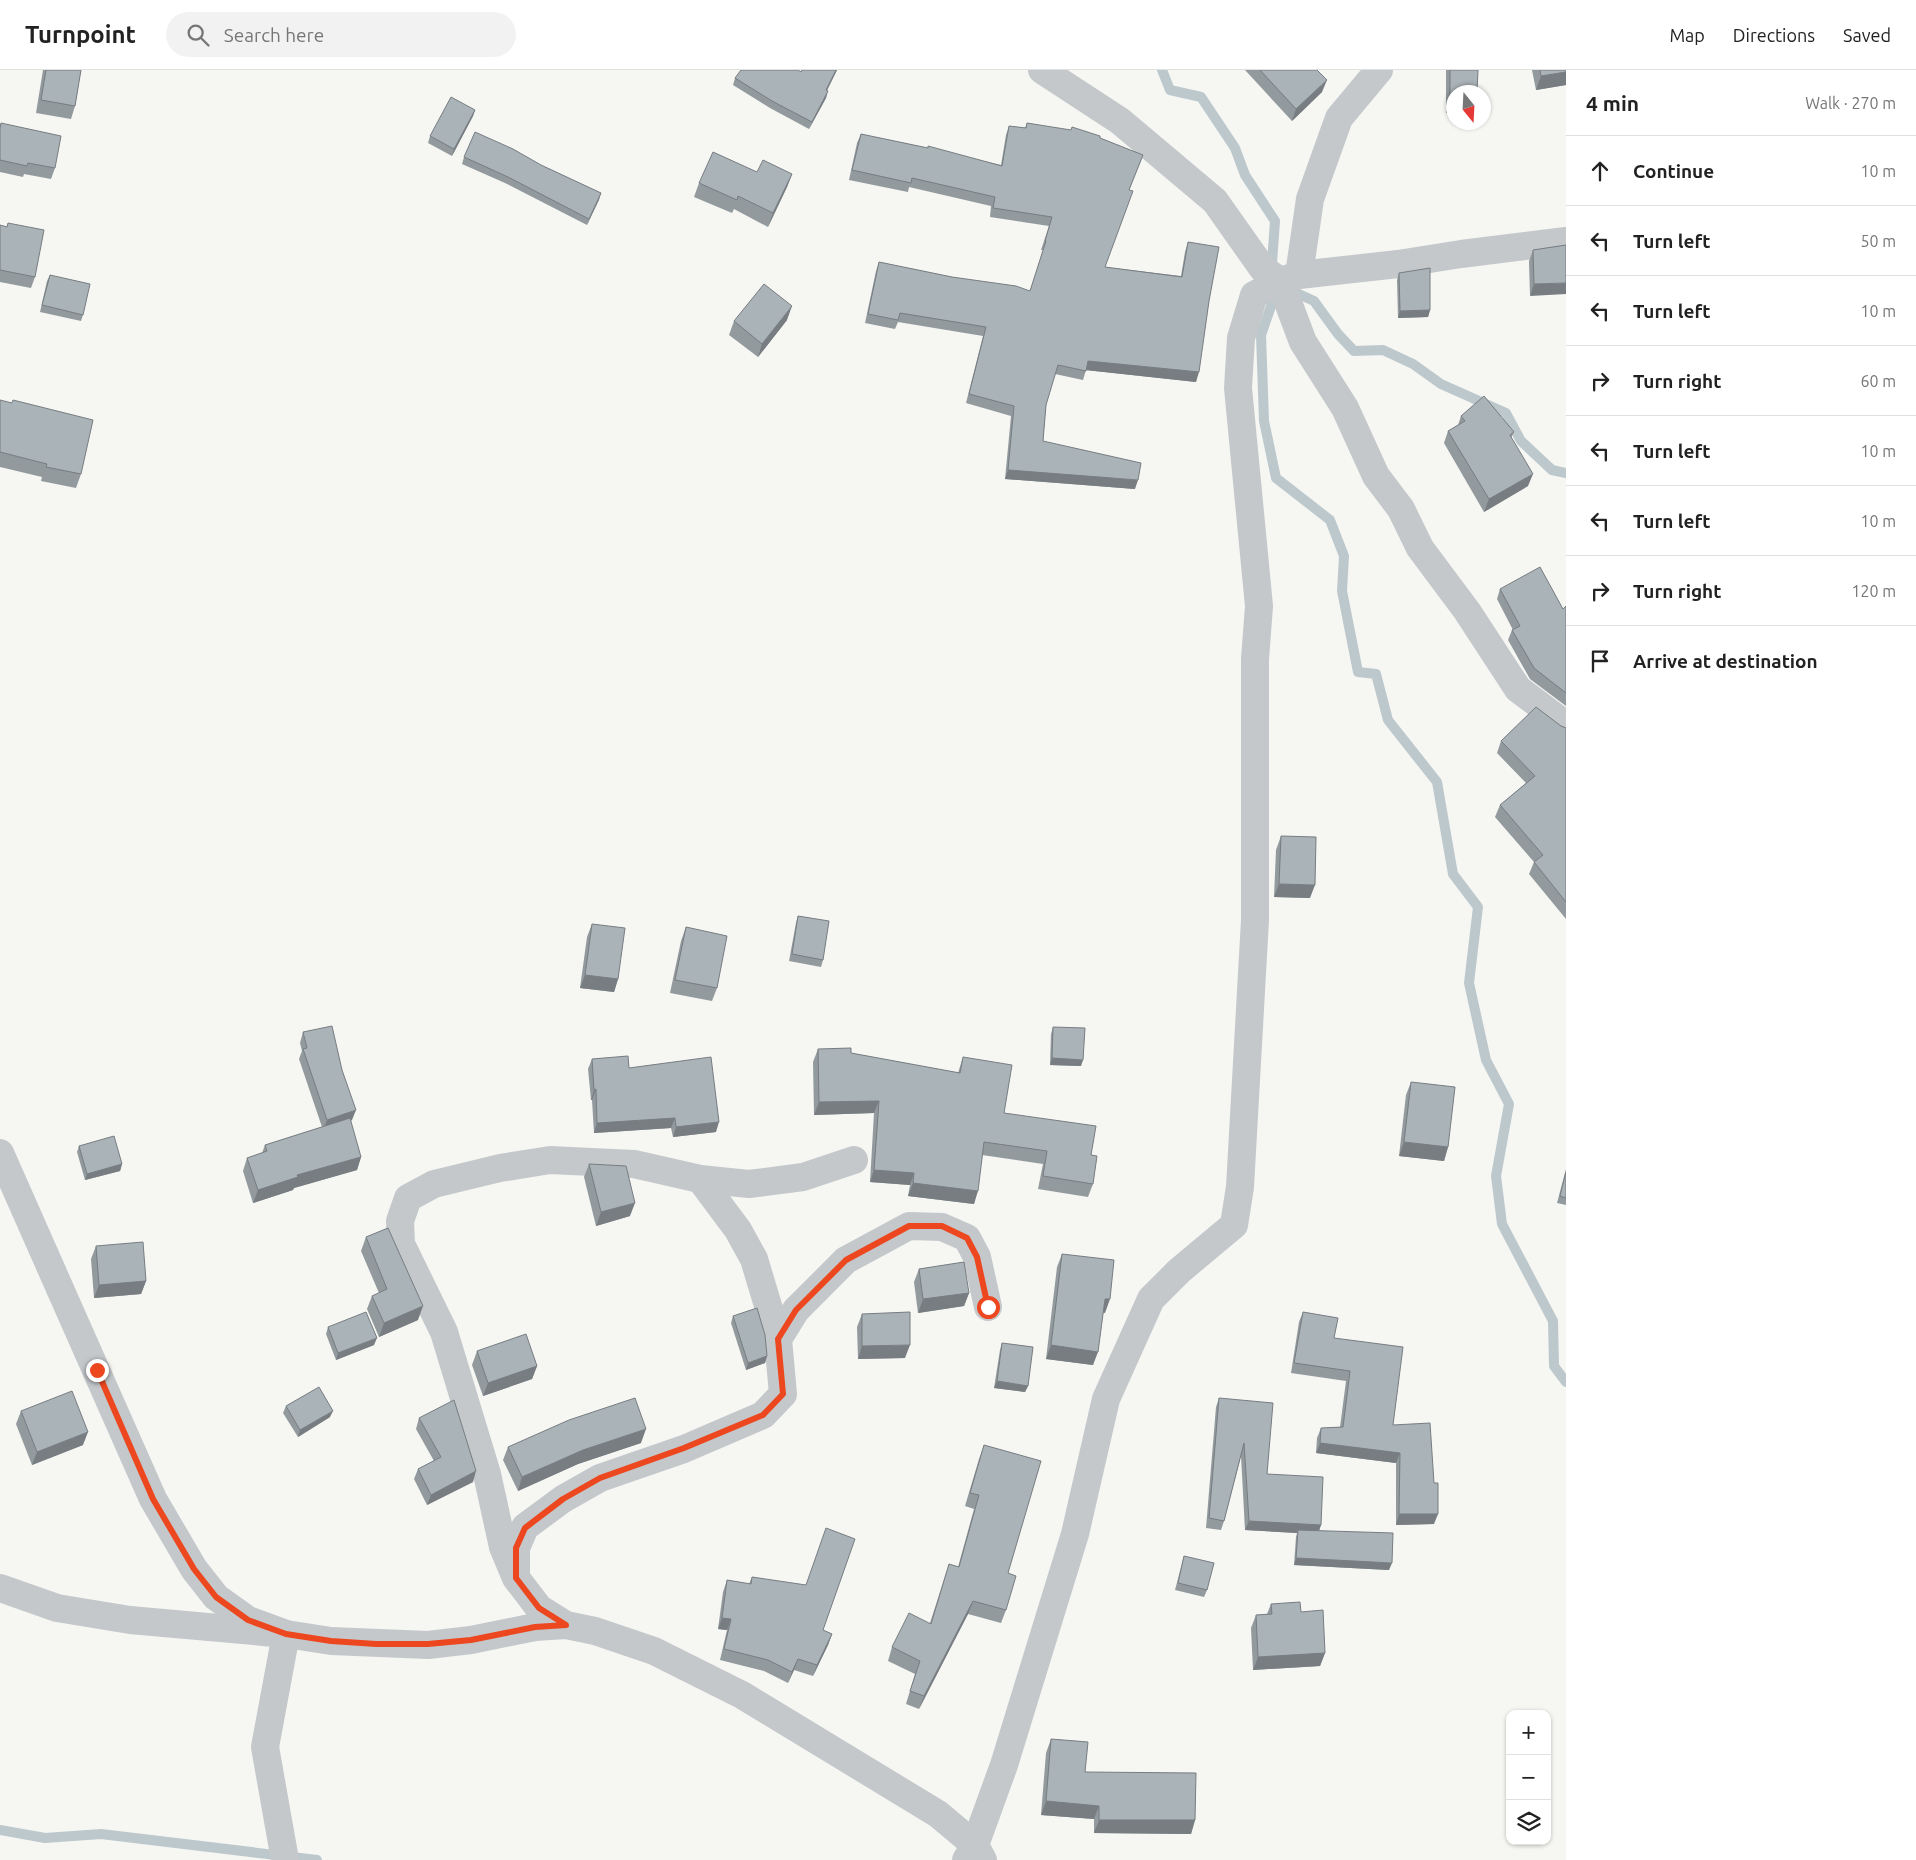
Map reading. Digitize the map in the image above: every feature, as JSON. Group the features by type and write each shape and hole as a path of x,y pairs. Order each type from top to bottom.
{"street":[{"path":"1042,70 1120,121 1215,201 1263,269 1289,278"},
{"path":"1380,70 1339,118 1310,199 1289,278 1303,342 1345,408 1376,476 1401,509 1420,548 1467,611 1518,689 1566,725"},
{"path":"974,1855 1004,1765 1075,1534 1106,1399 1151,1299 1179,1271 1234,1225 1240,1187 1255,920 1255,659 1259,606 1238,388 1241,338 1254,295 1289,278 1566,241"},
{"path":"0,1153 153,1499 194,1569 216,1597 248,1620 286,1634"},
{"path":"566,1625 539,1608 516,1578 503,1547 487,1474 444,1332 401,1244 400,1220 408,1198 434,1184 500,1168 550,1160 634,1164 700,1179 749,1184 803,1177 854,1160"},
{"path":"516,1578 516,1548 525,1528 563,1499 600,1478 684,1448 763,1415 783,1394 778,1339 754,1259 738,1230 700,1179"},
{"path":"778,1339 796,1310 846,1260 909,1226 942,1226 967,1238 977,1257 988,1307"},
{"path":"0,1588 57,1608 130,1620 286,1634 331,1641 428,1644 471,1640 535,1627 566,1625 595,1631 654,1651 742,1695 938,1814 974,1855"},
{"path":"285,1860 265,1747 286,1634"}],"building":[{"path":"46,70 81,70 75,106 41,100"},
{"path":"741,70 798,70 801,72 802,70 836,70 826,90 828,91 812,122 772,101 735,78"},
{"path":"1260,70 1317,70 1327,80 1296,109"},
{"path":"1450,70 1478,70 1477,85 1450,85"},
{"path":"1540,70 1566,70 1566,72 1541,76"},
{"path":"451,97 475,110 454,149 430,136"},
{"path":"1,123 61,136 55,168 28,163 27,166 0,160"},
{"path":"1027,123 1071,130 1072,127 1100,136 1100,138 1143,155 1129,190 1133,191 1105,267 1182,277 1188,242 1219,247 1199,372 1088,361 1086,371 1058,365 1046,405 1043,441 1141,463 1138,480 1008,470 1014,406 969,394 986,327 900,313 898,320 868,314 879,262 952,277 1016,286 1030,291 1052,217 993,208 995,197 912,178 911,183 852,170 861,134 928,148 928,146 1002,166 1009,126 1026,128"},
{"path":"475,132 601,193 589,219 508,177 464,157"},
{"path":"713,152 757,172 763,160 792,174 773,213 738,196 737,200 699,183"},
{"path":"8,223 44,230 35,277 0,270 0,225 7,227"},
{"path":"1566,245 1566,283 1534,284 1533,250"},
{"path":"1430,268 1430,310 1400,311 1399,273"},
{"path":"50,275 90,284 83,315 42,305"},
{"path":"764,284 792,306 762,344 734,321"},
{"path":"1484,396 1514,432 1510,435 1533,474 1489,499 1448,431 1465,421 1461,416"},
{"path":"0,400 12,403 13,400 93,420 81,474 46,467 47,464 0,452"},
{"path":"1540,567 1563,609 1566,606 1566,693 1534,668 1512,630 1520,626 1500,589"},
{"path":"1536,707 1566,728 1566,902 1534,862 1543,855 1500,805 1535,776 1501,741"},
{"path":"1281,836 1316,837 1315,885 1279,884"},
{"path":"798,916 829,921 823,960 792,954"},
{"path":"592,924 625,928 618,979 585,975"},
{"path":"686,927 727,936 717,988 675,980"},
{"path":"332,1026 342,1070 356,1110 327,1120 303,1049 307,1048 303,1032"},
{"path":"1053,1027 1085,1028 1083,1060 1052,1058"},
{"path":"851,1048 851,1053 960,1073 963,1057 1012,1065 1004,1113 1096,1126 1091,1155 1097,1156 1093,1184 1043,1176 1047,1151 984,1142 978,1191 913,1183 914,1173 874,1170 879,1101 819,1102 818,1049"},
{"path":"628,1056 629,1068 711,1057 719,1122 676,1127 675,1118 597,1123 596,1089 594,1090 592,1059"},
{"path":"1411,1082 1455,1087 1448,1147 1404,1142"},
{"path":"350,1118 361,1157 297,1175 298,1177 258,1190 247,1158 267,1151 265,1145"},
{"path":"114,1136 122,1164 87,1174 79,1146"},
{"path":"589,1164 626,1166 635,1203 601,1212"},
{"path":"1566,1172 1566,1198 1560,1196"},
{"path":"388,1228 423,1306 384,1323 372,1296 387,1289 366,1237"},
{"path":"143,1242 146,1281 99,1285 96,1246"},
{"path":"1062,1254 1114,1260 1110,1299 1105,1299 1098,1352 1051,1345"},
{"path":"964,1262 969,1293 923,1299 919,1269"},
{"path":"757,1308 765,1335 767,1356 748,1363 733,1316"},
{"path":"366,1312 377,1338 338,1353 328,1327"},
{"path":"910,1312 910,1345 862,1346 862,1314"},
{"path":"1303,1312 1338,1318 1334,1338 1403,1347 1393,1425 1430,1423 1434,1483 1438,1483 1438,1514 1399,1514 1400,1453 1320,1443 1321,1428 1343,1427 1350,1371 1294,1363"},
{"path":"526,1334 537,1366 488,1383 477,1351"},
{"path":"1002,1343 1033,1347 1028,1386 997,1381"},
{"path":"319,1387 333,1411 300,1430 286,1406"},
{"path":"72,1391 88,1432 37,1452 21,1411"},
{"path":"635,1398 646,1429 583,1450 522,1477 508,1447 569,1420"},
{"path":"1219,1398 1273,1403 1267,1474 1323,1477 1321,1525 1249,1521 1244,1443 1224,1521 1209,1518"},
{"path":"454,1400 476,1471 431,1495 418,1469 441,1457 419,1418"},
{"path":"984,1445 1041,1461 1008,1573 1016,1576 1006,1610 973,1601 924,1696 910,1691 920,1661 892,1647 909,1613 931,1624 949,1564 959,1567 979,1495 970,1493"},
{"path":"826,1528 855,1539 823,1630 832,1634 817,1665 798,1659 792,1672 768,1660 724,1649 731,1619 722,1618 727,1580 751,1584 752,1577 806,1585"},
{"path":"1298,1530 1393,1533 1392,1563 1296,1558"},
{"path":"1184,1556 1214,1563 1207,1590 1178,1583"},
{"path":"1300,1602 1301,1612 1323,1610 1325,1653 1258,1657 1256,1615 1272,1614 1271,1604"},
{"path":"1051,1739 1088,1742 1085,1772 1196,1773 1195,1820 1099,1820 1099,1806 1046,1801"}],"waterway":[{"path":"1162,70 1170,90 1201,97 1235,148 1245,175 1275,221 1272,263 1276,272"},
{"path":"1277,289 1261,335 1264,421 1276,478 1330,520 1344,556 1342,591 1358,672 1376,674 1388,720 1437,782 1453,874 1478,907 1469,983 1486,1060 1509,1104 1496,1176 1502,1224 1553,1321 1554,1366 1566,1382"},
{"path":"1288,289 1314,301 1338,334 1354,351 1383,350 1413,364 1441,384 1506,413 1521,441 1552,470 1566,473"},
{"path":"0,1830 45,1838 101,1834 317,1860"}],"route":[{"path":"97,1370 153,1499 194,1569 216,1597 248,1620 286,1634 331,1641 376,1644 428,1644 471,1640 535,1627 566,1625 539,1608 516,1578 516,1548 525,1528 563,1499 600,1478 684,1448 763,1415 783,1394 778,1339 796,1310 846,1260 909,1226 942,1226 967,1238 977,1257 988,1307"}]}
